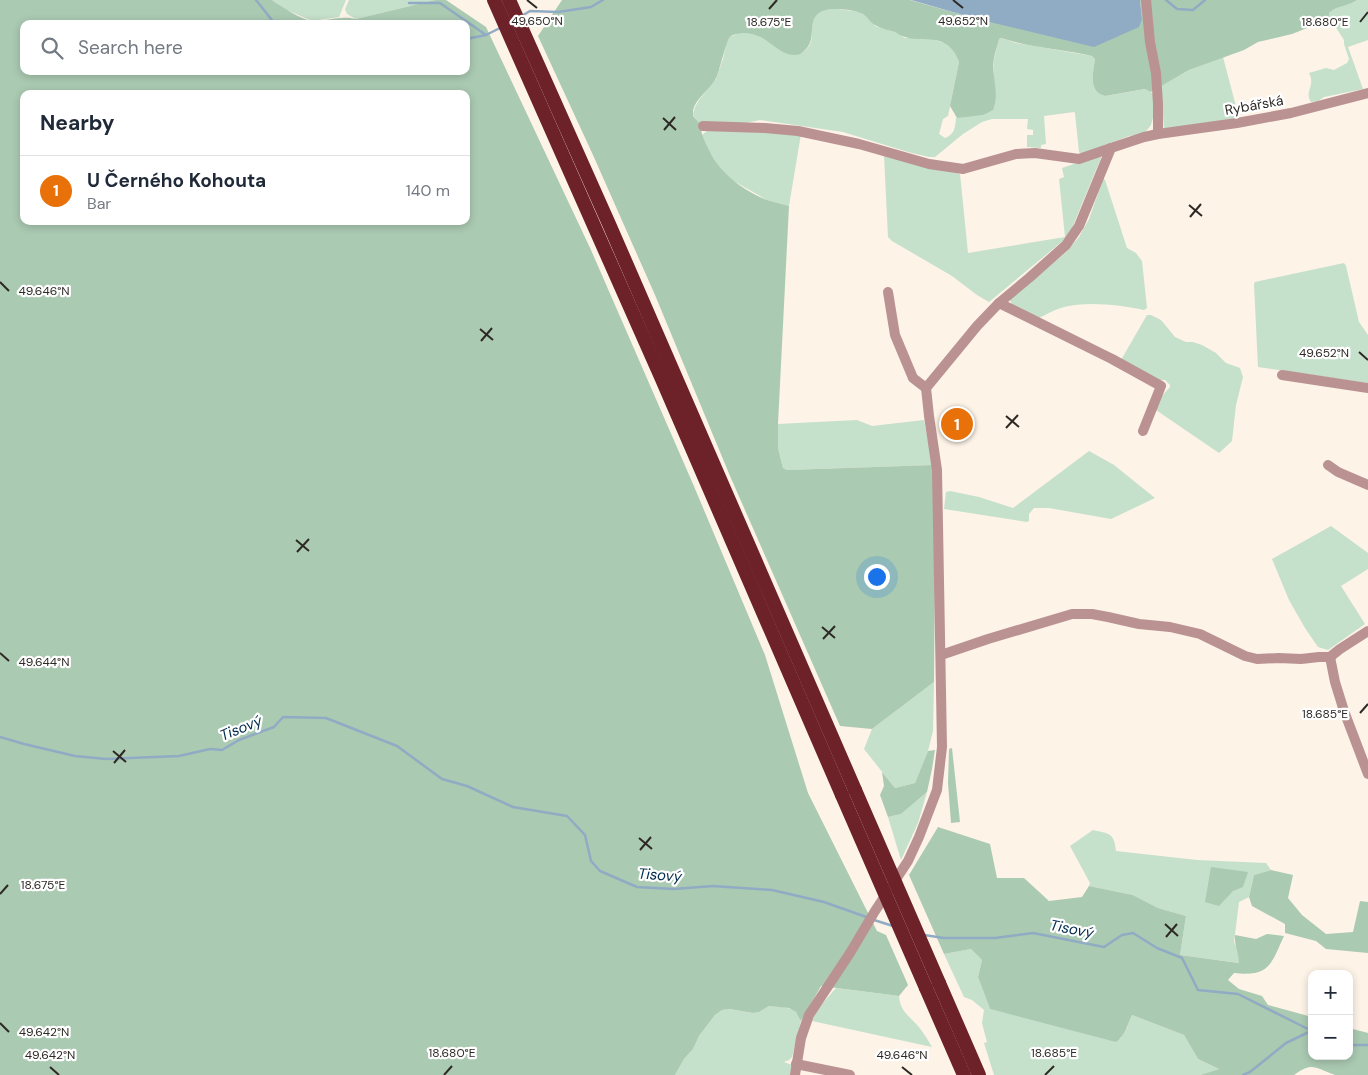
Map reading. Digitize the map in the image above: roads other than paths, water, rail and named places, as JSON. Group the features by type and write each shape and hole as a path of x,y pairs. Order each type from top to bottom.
{"highway":[{"path":"494,0 519,37 609,224 932,985 964,1075"},
{"path":"509,0 519,37"},
{"path":"932,985 979,1075"}],"street":[{"path":"1147,5 1150,42 1156,73 1158,134"},
{"name":"Rybářská","path":"703,126 798,131 859,144 929,164 963,169 1016,154 1035,153 1079,159 1144,137 1291,113 1368,93"},
{"path":"795,1075 802,1038 809,1015 908,861 937,790 942,747 938,470 926,388 977,326 999,303 1066,245 1079,226 1111,148"},
{"path":"888,292 895,335 913,378 917,383 926,388"},
{"path":"999,303 1112,359 1161,386 1143,431"},
{"path":"1282,375 1368,388"},
{"path":"1328,465 1338,472 1368,485"},
{"path":"941,655 1072,614 1092,614 1200,634 1245,656 1257,659 1330,657 1340,648 1368,631"},
{"path":"1330,657 1344,711 1368,774"},
{"path":"796,1064 850,1075"}],"water":[{"path":"911,0 1140,0 1142,19 1139,27 1094,47 977,19"}],"waterway":[{"path":"256,0 272,20"},
{"path":"520,17 530,11 558,12 591,7 603,0"},
{"path":"1166,0 1177,9 1193,10 1205,0"},
{"path":"409,3 440,3 464,20"},
{"path":"470,24 486,35 500,28"},
{"path":"470,38 486,35"},
{"name":"Tisový","path":"0,737 75,756 106,759 179,756 210,749 222,750 239,740 274,727 283,717 326,718 397,746 442,779 467,786 513,807 567,816 585,835 591,861 600,871 637,887 674,889 713,886 772,890 824,902 869,918"},
{"name":"Tisový","path":"874,920 893,926"},
{"name":"Tisový","path":"924,935 944,938 995,938 1033,933 1104,947 1122,935 1133,933 1157,948 1182,958 1198,990 1238,994 1308,1029"},
{"path":"1243,1075 1250,1072 1286,1043 1308,1032"},
{"name":"Tisový","path":"1353,1045 1368,1045"}],"place":[{"name":"U Černého Kohouta","path":"957,424"}]}
